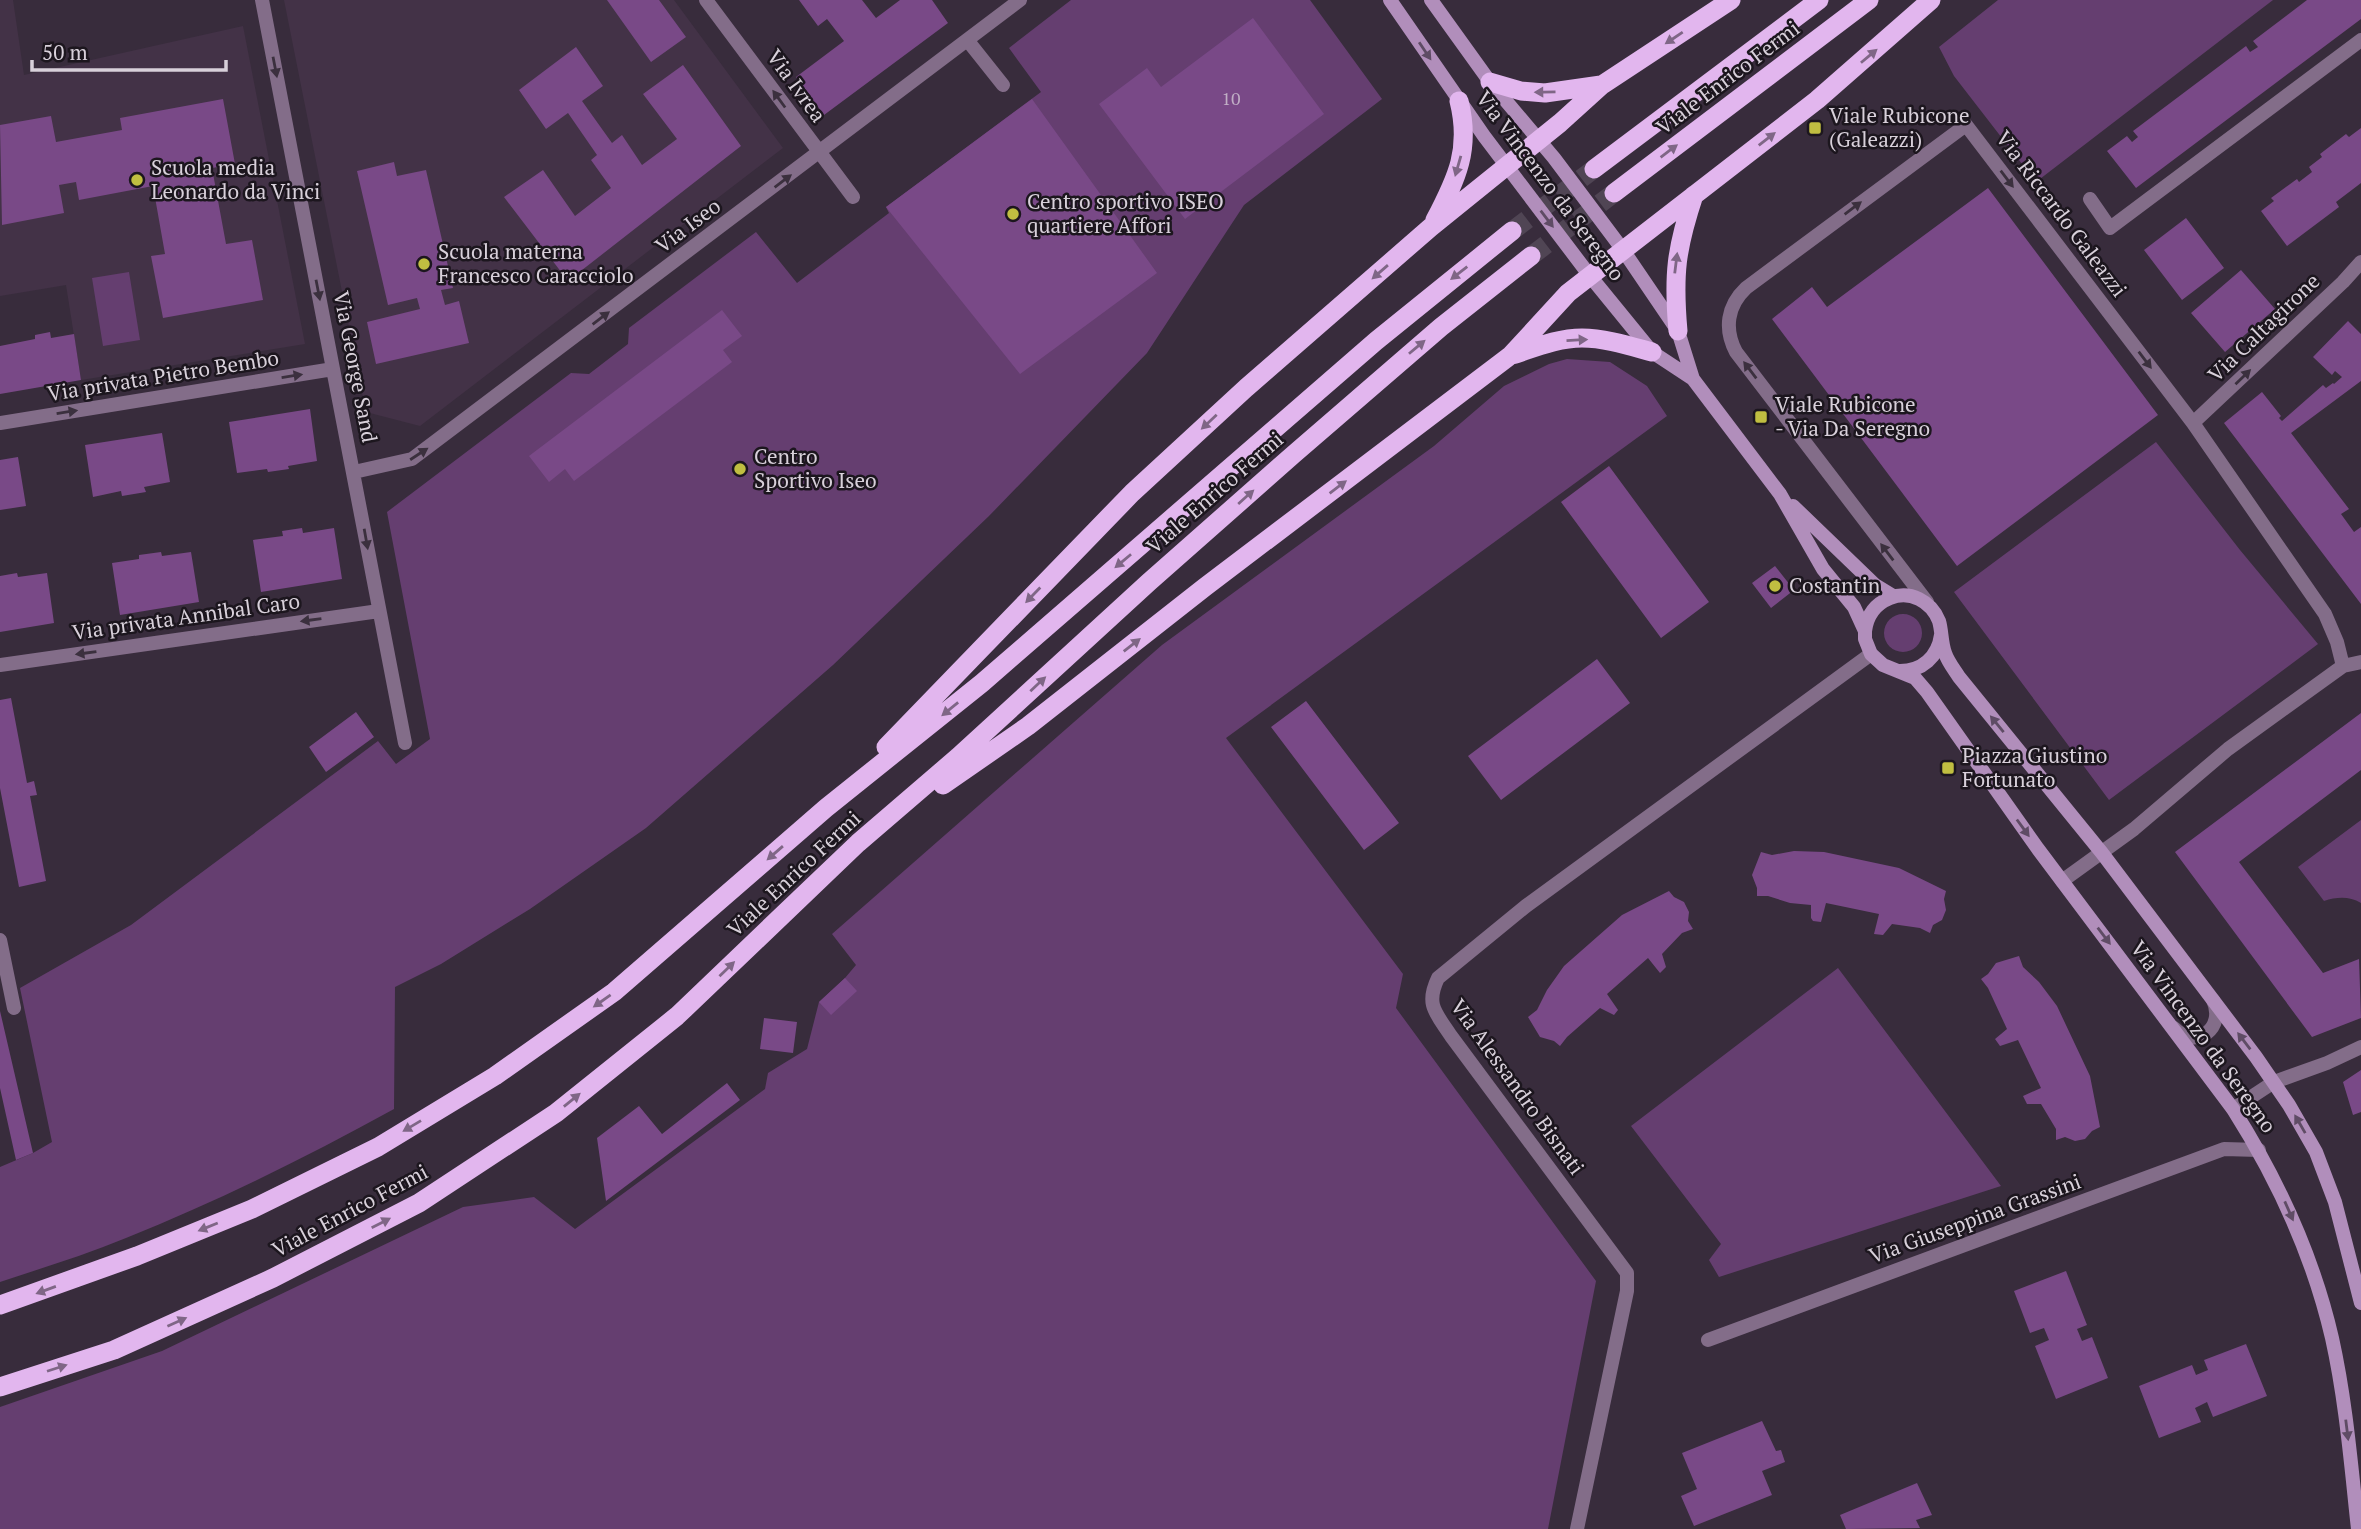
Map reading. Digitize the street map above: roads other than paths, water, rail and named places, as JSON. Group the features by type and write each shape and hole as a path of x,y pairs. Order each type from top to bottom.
{"highway":[{"path":"827,808 1132,493 1246,388 1432,227 1513,174 1539,140 1602,85 1731,0"},
{"name":"Viale Enrico Fermi","path":"1594,169 1819,0"},
{"name":"Viale Enrico Fermi","path":"1614,192 1869,0"},
{"path":"858,843 1028,726 1205,587 1511,355 1568,293 1816,100 1931,0"},
{"path":"1490,82 1521,92 1545,93 1602,85"},
{"path":"1432,227 1452,186 1463,150 1465,124 1460,101"},
{"path":"1678,331 1675,266 1680,236 1694,195"},
{"name":"Viale Enrico Fermi","path":"0,1305 137,1256 252,1209 378,1147 495,1076 614,992 827,808 982,683 1376,341 1512,231"},
{"name":"Viale Enrico Fermi","path":"0,1387 114,1350 273,1278 419,1203 556,1113 677,1016 858,843 958,758 1158,574 1353,402 1441,327 1531,256"},
{"path":"1511,355 1554,342 1583,338 1652,352"}],"main road":[{"name":"Via Vincenzo da Seregno","path":"1391,0 1460,101 1590,276 1652,352 1693,379 1780,494 1823,569 1854,607 1865,631 1871,654 1883,665 1915,678 1927,692 1983,774 2233,1109 2259,1150 2292,1216 2325,1312 2345,1410 2358,1529"},
{"name":"Via Vincenzo da Seregno","path":"1432,0 1490,82 1554,158 1623,250 1678,331 1693,379"},
{"name":"Via Vincenzo da Seregno","path":"1780,494 1875,585 1893,596 1916,597 1929,606 1938,619 1945,654 1959,677 2102,853 2274,1082 2303,1128 2326,1176 2343,1228 2361,1303"},
{"path":"1865,631 1873,609 1893,596"},
{"path":"1898,671 1914,670 1928,662 1937,649 1941,634"}],"street":[{"name":"Via George Sand","path":"262,0 405,743"},
{"name":"Via Ivrea","path":"706,0 853,197"},
{"name":"Via Iseo","path":"354,472 412,460 820,154 1020,0"},
{"path":"2090,199 2110,228 2361,40"},
{"path":"968,41 1003,85"},
{"name":"Via Riccardo Galeazzi","path":"1929,606 1736,352 1728,323 1735,300 1746,288 1966,125 2193,423"},
{"name":"Via Caltagirone","path":"2193,423 2334,291 2361,262"},
{"name":"Via privata Pietro Bembo","path":"0,423 333,369"},
{"path":"2193,423 2326,614 2343,666"},
{"name":"Via privata Annibal Caro","path":"0,665 379,611"},
{"name":"Via Alessandro Bisnati","path":"1577,1529 1627,1291 1627,1273 1432,1008 1431,992 1438,978 1527,906 1871,654"},
{"path":"2062,881 2102,853 2228,749 2343,666 2361,662"},
{"path":"0,940 14,1008"},
{"path":"2174,1028 2186,1037 2205,1034 2216,1019 2217,1009 2213,1000"},
{"path":"2233,1109 2274,1082 2328,1063 2361,1047"},
{"name":"Via Giuseppina Grassini","path":"1708,1340 2224,1149 2259,1150"}],"tunnel":[{"path":"1512,231 1594,169"},
{"path":"1531,256 1614,193"}],"place":[{"name":"Viale Rubicone (Galeazzi)","path":"1815,128"},
{"name":"Scuola media Leonardo da Vinci","path":"137,180"},
{"name":"Centro sportivo ISEO quartiere Affori","path":"1013,214"},
{"name":"Scuola materna Francesco Caracciolo","path":"424,264"},
{"name":"Viale Rubicone - Via Da Seregno","path":"1761,417"},
{"name":"Centro Sportivo Iseo","path":"740,469"},
{"name":"Costantin","path":"1775,586"},
{"name":"Piazza Giustino Fortunato","path":"1948,768"}]}
